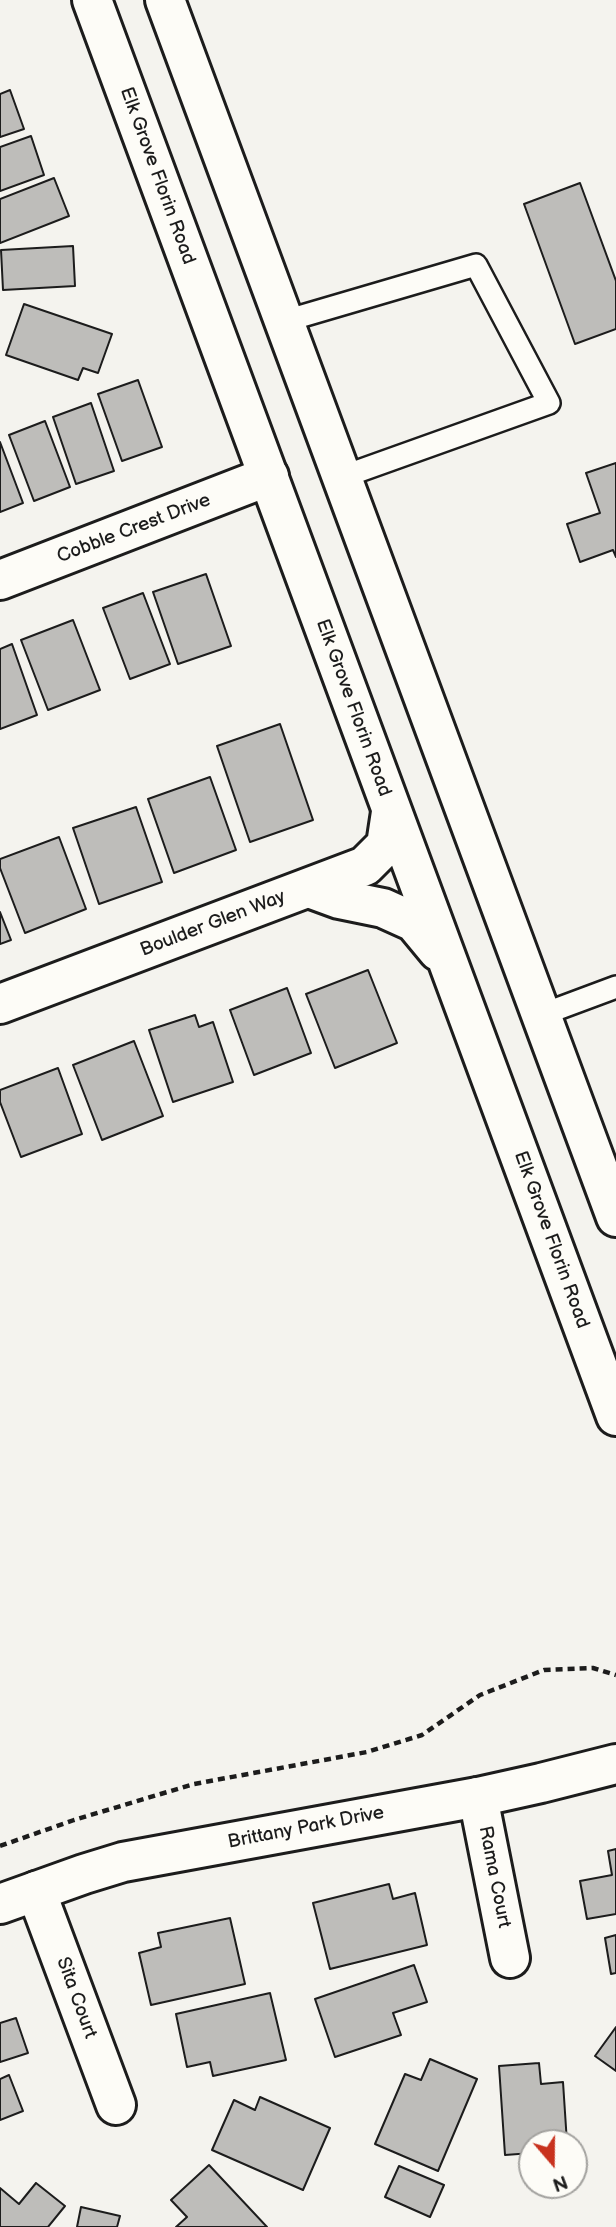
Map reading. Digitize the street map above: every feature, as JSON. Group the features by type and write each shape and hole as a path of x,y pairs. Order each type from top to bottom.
{"main road":[{"name":"Elk Grove Florin Road","path":"92,0 616,1416"},
{"path":"165,0 616,1217"},
{"name":"Cobble Crest Drive","path":"0,580 268,476"},
{"name":"Boulder Glen Way","path":"0,1004 365,866 386,845 391,811"},
{"path":"309,888 339,899 383,908 414,922 449,963"},
{"name":"Brittany Park Drive","path":"0,1904 123,1862 478,1797 616,1764"},
{"name":"Rama Court","path":"478,1797 510,1958"},
{"name":"Sita Court","path":"36,1891 116,2105"}],"lane":[{"path":"285,321 476,265 549,403 342,477"},
{"path":"541,1015 616,987"}],"path":[{"path":"0,1846 74,1819 194,1784 367,1752 422,1735 480,1695 544,1670 593,1668 616,1675"}],"building":[{"path":"10,90 24,129 0,137 0,94"},
{"path":"31,136 44,175 0,191 0,147"},
{"path":"54,178 69,216 0,243 0,199"},
{"path":"580,183 616,281 616,329 575,344 524,204"},
{"path":"73,246 75,286 3,290 1,250"},
{"path":"24,304 112,334 98,373 83,368 78,380 6,355"},
{"path":"138,380 162,447 122,461 98,394"},
{"path":"91,403 114,471 76,484 53,417"},
{"path":"45,421 70,487 34,501 9,435"},
{"path":"0,442 23,503 0,512"},
{"path":"616,463 616,557 613,550 580,562 567,524 600,513 586,473"},
{"path":"206,574 231,646 178,664 153,592"},
{"path":"143,593 170,664 130,679 103,608"},
{"path":"73,620 100,690 48,710 21,640"},
{"path":"12,644 37,715 0,729 0,649"},
{"path":"280,724 313,820 250,842 217,746"},
{"path":"210,777 236,850 174,873 148,799"},
{"path":"136,807 162,882 99,904 73,828"},
{"path":"59,837 86,909 25,933 0,868 0,859"},
{"path":"0,912 11,940 0,944"},
{"path":"368,970 397,1043 335,1068 306,994"},
{"path":"287,988 311,1053 254,1075 230,1010"},
{"path":"195,1015 199,1027 213,1022 233,1082 173,1102 149,1030"},
{"path":"134,1041 163,1116 102,1140 73,1065"},
{"path":"58,1068 82,1134 21,1157 0,1102 0,1090"},
{"path":"616,1849 616,1914 587,1919 580,1881 612,1875 608,1851"},
{"path":"389,1884 393,1899 415,1893 427,1945 330,1969 313,1903"},
{"path":"230,1918 245,1984 151,2005 139,1953 161,1947 158,1933"},
{"path":"616,1935 616,1973 611,1974 605,1938"},
{"path":"414,1965 427,2002 393,2013 401,2035 335,2057 315,1999"},
{"path":"270,1993 286,2060 213,2076 210,2062 187,2067 176,2014"},
{"path":"16,2018 28,2053 0,2062 0,2023"},
{"path":"616,2027 616,2071 595,2056"},
{"path":"430,2059 477,2079 438,2171 375,2144 405,2074 421,2080"},
{"path":"539,2063 541,2084 563,2082 566,2129 518,2129 518,2154 505,2155 499,2066"},
{"path":"9,2075 23,2111 0,2120 0,2079"},
{"path":"260,2097 330,2128 303,2190 212,2150 234,2100 255,2110"},
{"path":"209,2165 267,2227 176,2227 187,2217 171,2200"},
{"path":"399,2166 444,2185 430,2217 385,2197"},
{"path":"36,2183 65,2206 48,2227 0,2227 0,2188 19,2204"},
{"path":"81,2207 120,2216 117,2227 77,2227"}]}
